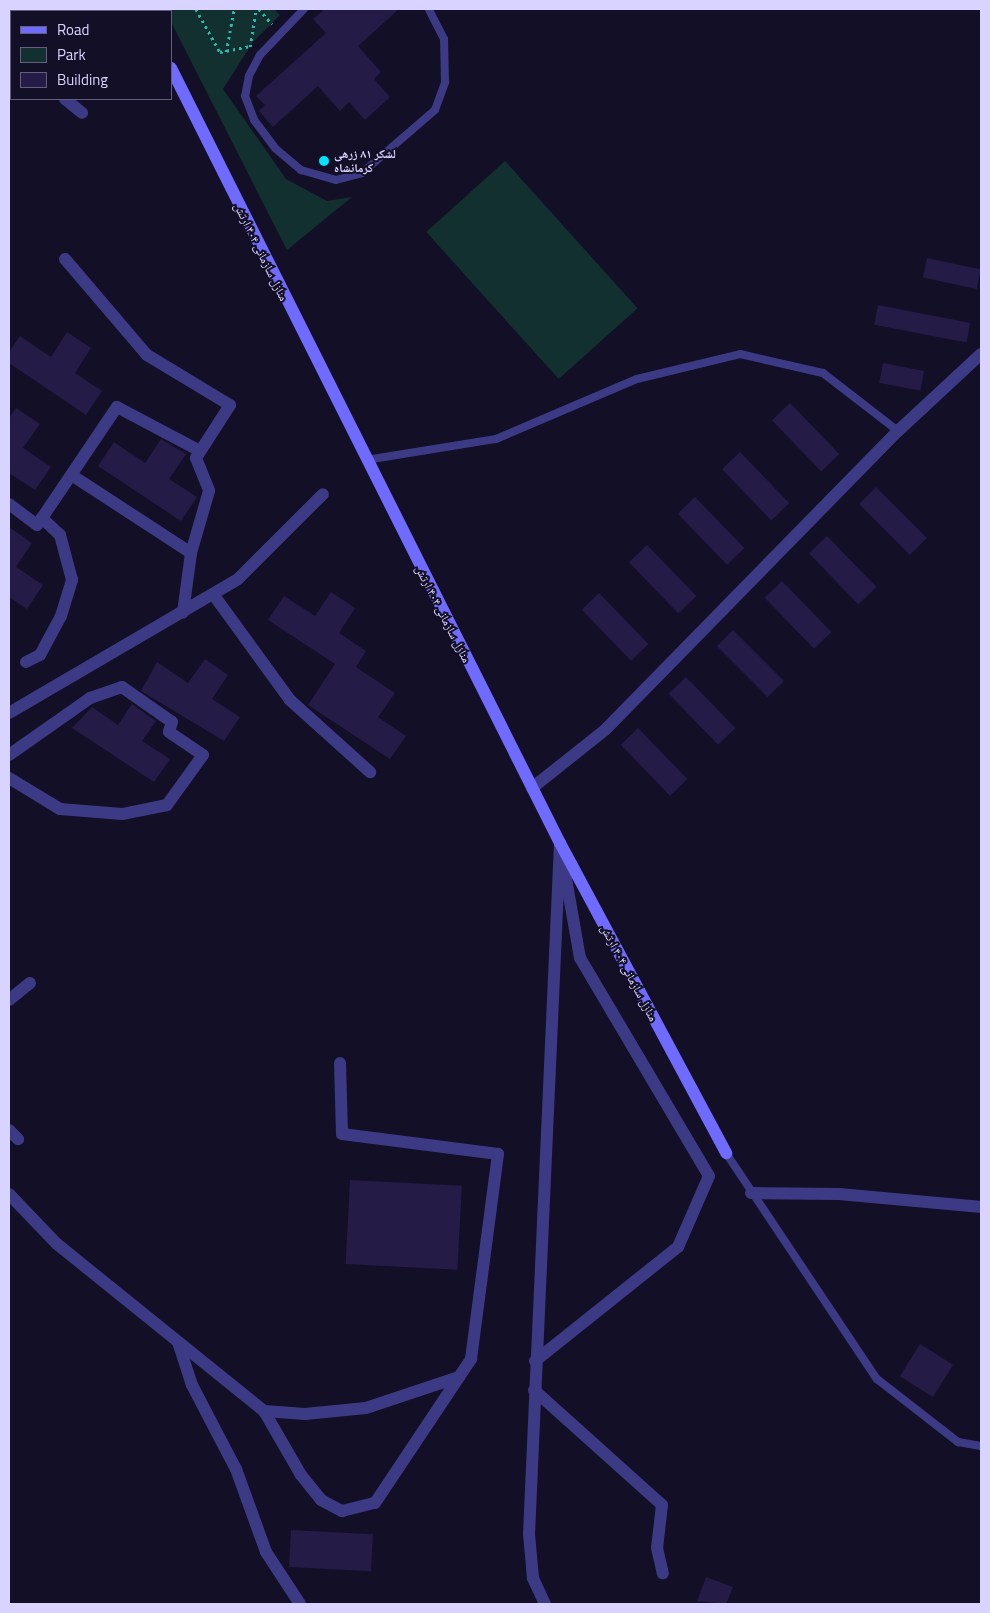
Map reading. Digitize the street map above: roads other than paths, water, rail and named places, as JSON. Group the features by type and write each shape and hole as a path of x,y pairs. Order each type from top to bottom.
{"street":[{"name":"منازل سازمانی ۴۰۴ ارتش","path":"172,70 364,460 560,843 726,1153"},
{"path":"66,100 82,113"},
{"path":"65,259 147,355 230,405 196,458 209,490 191,553 183,612"},
{"path":"532,788 605,730 898,431 981,354"},
{"path":"968,366 981,369"},
{"path":"9,504 37,525 73,476 118,407 200,451"},
{"path":"73,476 191,553"},
{"path":"9,713 238,579 323,494"},
{"path":"26,662 40,655 61,616 72,580 60,535 42,518"},
{"path":"212,594 290,700 370,772"},
{"path":"9,755 90,698 122,688 172,722 169,732 203,755 166,805 122,814 60,809 9,778"},
{"path":"535,1361 678,1247 709,1176 580,958 560,843"},
{"path":"545,1604 533,1578 529,1534 535,1361 560,843"},
{"path":"9,1000 30,983"},
{"path":"9,1194 57,1244 264,1411 301,1475 321,1500 342,1511 375,1503 471,1359 498,1154 342,1134 340,1063"},
{"path":"9,1130 18,1140"},
{"path":"751,1193 839,1194 981,1207"},
{"path":"178,1342 192,1385 236,1469 266,1552 300,1604"},
{"path":"264,1411 305,1414 366,1408 459,1377"},
{"path":"534,1390 662,1505 657,1548 662,1572"}],"lane":[{"path":"290,9 296,16"},
{"path":"304,9 260,55 249,76 245,96 254,120 276,149 300,170 336,180 362,173 435,110 445,82 444,39 429,9"},
{"path":"364,460 496,439 638,380 740,354 823,373 898,431"},
{"path":"726,1153 751,1193 877,1378 958,1442 981,1446"}],"place":[{"name":"لشکر ۸۱ زرهی کرمانشاه","path":"324,161"}]}
